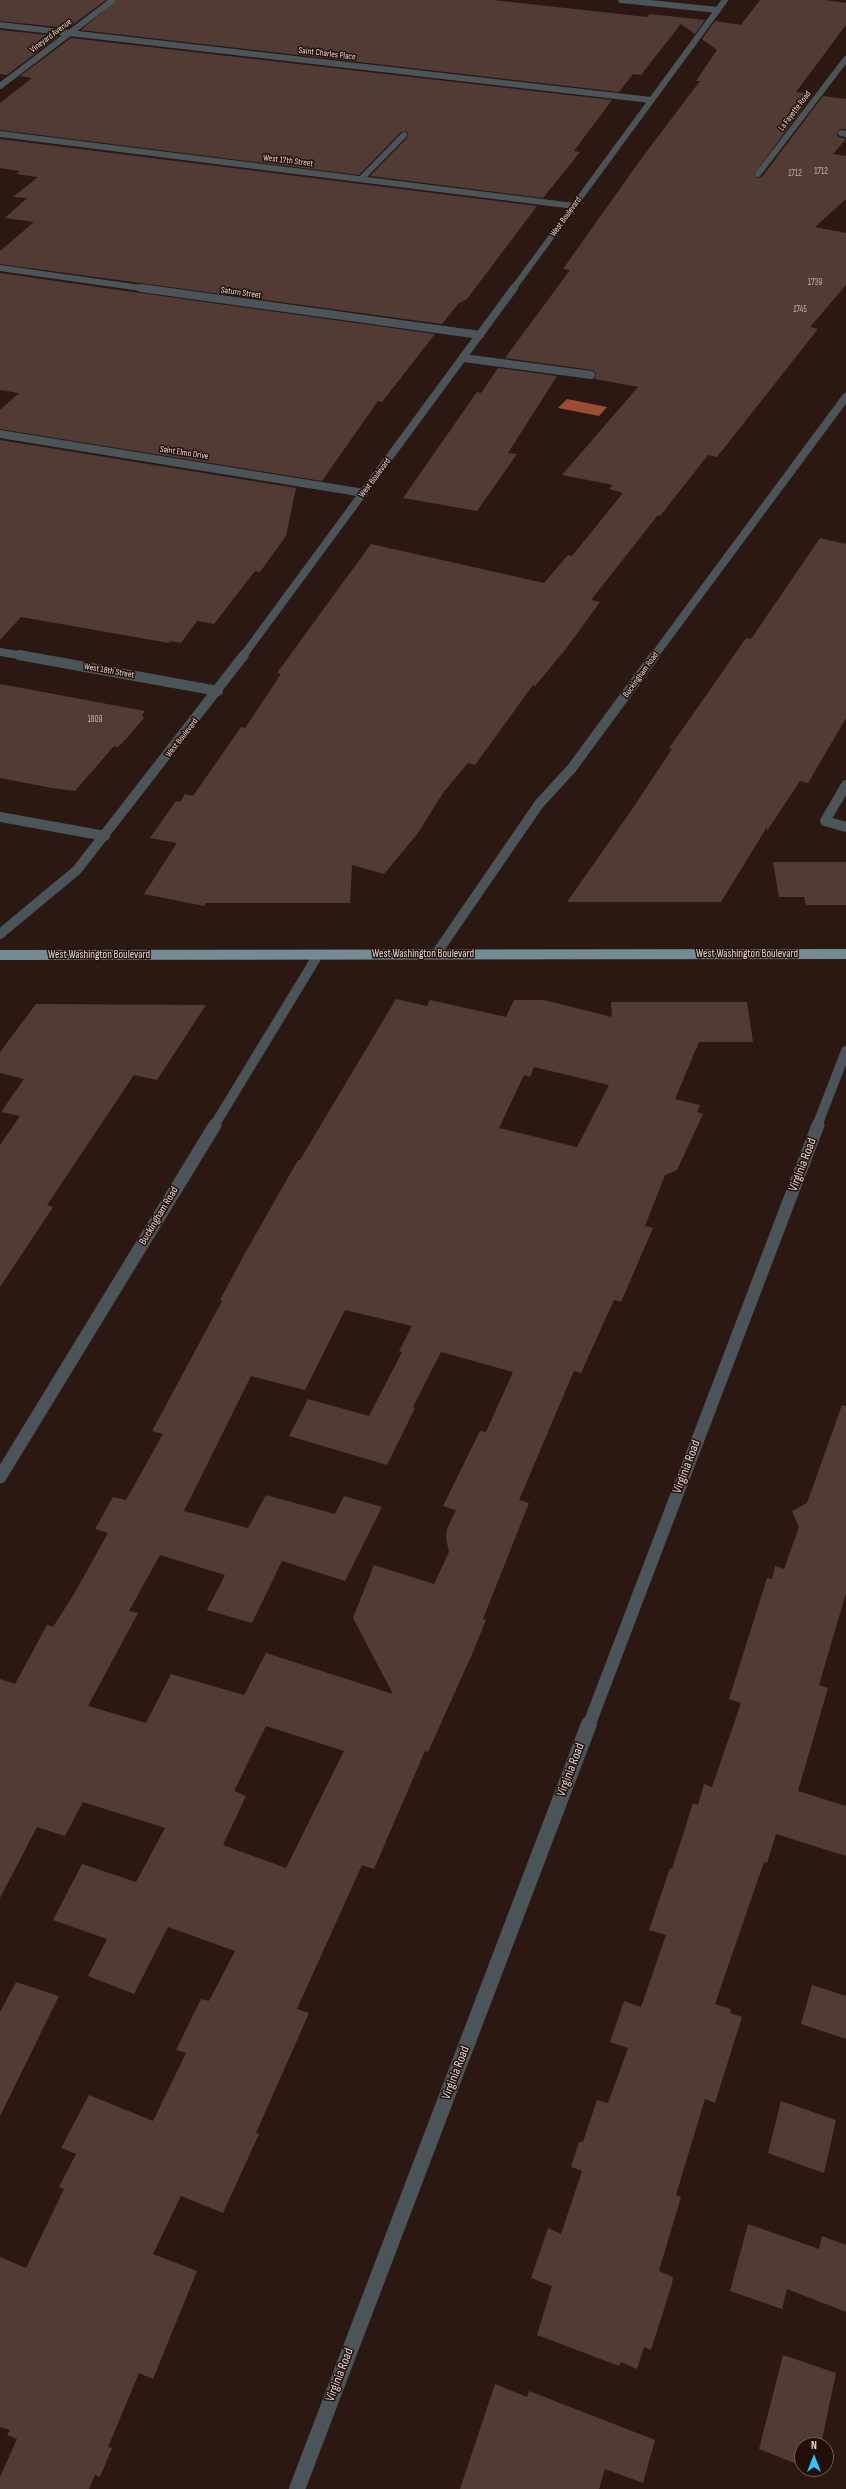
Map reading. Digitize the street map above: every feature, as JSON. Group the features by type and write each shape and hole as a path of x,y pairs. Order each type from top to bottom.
{"main road":[{"name":"West Washington Boulevard","path":"0,956 846,954"}],"street":[{"name":"Vineyard Avenue","path":"0,86 113,0"},
{"path":"621,0 718,10"},
{"name":"West Boulevard","path":"0,934 77,870 218,691 464,358 725,0"},
{"name":"Saint Charles Place","path":"0,25 651,100"},
{"name":"La Fayette Road","path":"758,174 846,59"},
{"name":"West 17th Street","path":"0,134 574,206"},
{"path":"361,179 404,135"},
{"name":"Saturn Street","path":"0,268 480,335"},
{"path":"464,358 591,375"},
{"name":"Buckingham Road","path":"436,954 539,804 572,768 846,397"},
{"name":"Saint Elmo Drive","path":"0,434 364,493"},
{"name":"West 18th Street","path":"0,652 218,691"},
{"path":"846,785 825,821 846,826"},
{"path":"0,817 105,836"},
{"name":"Buckingham Road","path":"0,1477 318,955"},
{"name":"Virginia Road","path":"297,2489 842,1073 846,1051"}],"shaded area":[{"path":"567,399 607,407 599,416 558,408"}],"building":[{"path":"0,0 106,0 68,28 0,21"},
{"path":"117,0 493,0 647,17 650,14 705,20 695,34 681,24 641,75 633,74 619,92 81,30"},
{"path":"760,0 825,0 846,3 846,25 796,92 813,94 754,174 757,178 762,177 823,96 846,99 846,129 840,129 837,133 838,137 846,139 833,154 846,156 846,199 815,227 846,233 846,285 810,327 818,329 717,457 708,455 660,516 658,515 591,600 600,602 565,650 535,686 533,685 475,765 468,763 443,793 418,833 384,874 352,865 350,903 206,903 204,906 144,894 177,843 150,838 176,801 180,802 185,794 193,796 241,727 245,728 281,674 277,673 371,544 544,583 568,555 572,556 623,493 609,489 613,485 562,475 638,387 595,379 596,373 592,370 505,358 570,270 563,269 641,159 700,81 696,81 717,50 702,39 715,21 741,25"},
{"path":"0,30 58,36 7,75 0,74"},
{"path":"71,38 612,100 574,151 580,152 543,198 370,176 407,138 408,133 405,131 401,132 359,175 0,130 0,103 32,78 20,76"},
{"path":"0,139 537,206 467,299 458,304 442,324 0,264 0,251 34,222 5,218 27,198 13,197 38,177 16,174 20,171 0,168"},
{"path":"0,273 435,334 382,402 378,401 322,481 0,429 0,410 19,393 0,390"},
{"path":"498,368 557,376 508,453 517,454 477,511 403,498 477,392 481,393"},
{"path":"0,440 296,488 286,536 260,572 255,571 214,624 197,621 181,643 170,641 169,643 21,617 0,640"},
{"path":"820,538 846,544 846,718 808,783 800,781 767,831 767,827 721,902 567,902 672,749 669,748 746,638 751,639"},
{"path":"0,684 145,711 142,716 144,718 118,747 114,746 75,791 0,778"},
{"path":"773,862 846,862 846,905 806,905 804,897 779,897"},
{"path":"396,999 427,1006 430,1000 506,1017 514,1000 544,1000 612,1017 611,1002 747,1002 753,1042 699,1042 675,1099 700,1105 697,1112 703,1114 677,1170 665,1175 645,1226 653,1228 621,1302 614,1300 581,1373 574,1371 519,1500 529,1503 483,1619 486,1620 473,1652 428,1752 425,1751 374,1869 362,1865 297,2009 309,2013 256,2133 259,2134 223,2213 181,2196 153,2254 197,2271 153,2379 139,2373 108,2447 112,2448 100,2477 95,2475 89,2489 0,2489 0,2477 17,2439 7,2435 10,2430 0,2427 0,2257 26,2268 64,2189 59,2187 76,2154 61,2148 89,2095 153,2121 186,2053 176,2050 201,1999 209,2001 235,1951 168,1927 134,1994 88,1976 107,1939 53,1920 82,1864 136,1882 165,1828 83,1802 65,1836 37,1827 0,1898 0,1679 15,1684 47,1625 53,1627 74,1594 108,1533 95,1529 113,1497 126,1500 163,1434 152,1431 222,1301 220,1300 244,1255 298,1160 300,1160","holes":["534,1067 609,1085 577,1147 499,1128 524,1075 530,1077","345,1310 412,1326 399,1351 402,1352 369,1416 308,1399 289,1436 387,1465 415,1408 413,1407 441,1352 513,1372 486,1432 480,1431 443,1506 456,1510 447,1529 446,1538 449,1552 434,1584 374,1565 353,1618 393,1694 266,1653 244,1695 171,1674 146,1723 88,1706 138,1613 129,1611 160,1555 225,1575 207,1610 252,1623 282,1561 345,1581 382,1507 344,1496 335,1514 266,1495 248,1528 184,1511 251,1376 305,1390","266,1726 344,1751 286,1868 223,1845 246,1796 234,1791"]},
{"path":"36,1004 206,1005 157,1080 134,1075 47,1205 53,1207 0,1287 0,1145 20,1116 1,1112 24,1079 0,1073 0,1052"},
{"path":"842,1405 846,1406 846,1593 819,1685 828,1688 798,1791 846,1806 846,1856 776,1834 767,1863 764,1862 715,2004 731,2009 730,2013 742,2017 715,2103 705,2099 676,2195 681,2197 659,2271 673,2277 672,2284 651,2350 644,2347 637,2369 621,2362 619,2366 537,2335 552,2286 531,2278 548,2228 561,2234 582,2171 571,2167 579,2142 583,2142 597,2100 608,2103 628,2048 610,2042 624,2001 641,2007 666,1935 649,1930 670,1868 672,1869 693,1803 698,1805 704,1784 712,1787 741,1703 729,1699 767,1578 772,1579 775,1566 784,1569 799,1527 792,1511 807,1503"},
{"path":"16,1982 59,1996 0,2116 0,2012"},
{"path":"812,1985 846,1996 846,2039 801,2024"},
{"path":"781,2101 836,2120 824,2173 768,2153"},
{"path":"748,2224 819,2249 822,2236 846,2245 846,2312 787,2289 782,2309 730,2291"},
{"path":"783,2355 836,2373 823,2437 794,2437 794,2463 759,2449"},
{"path":"495,2384 527,2397 529,2391 655,2440 643,2483 605,2469 599,2489 460,2489"}]}
